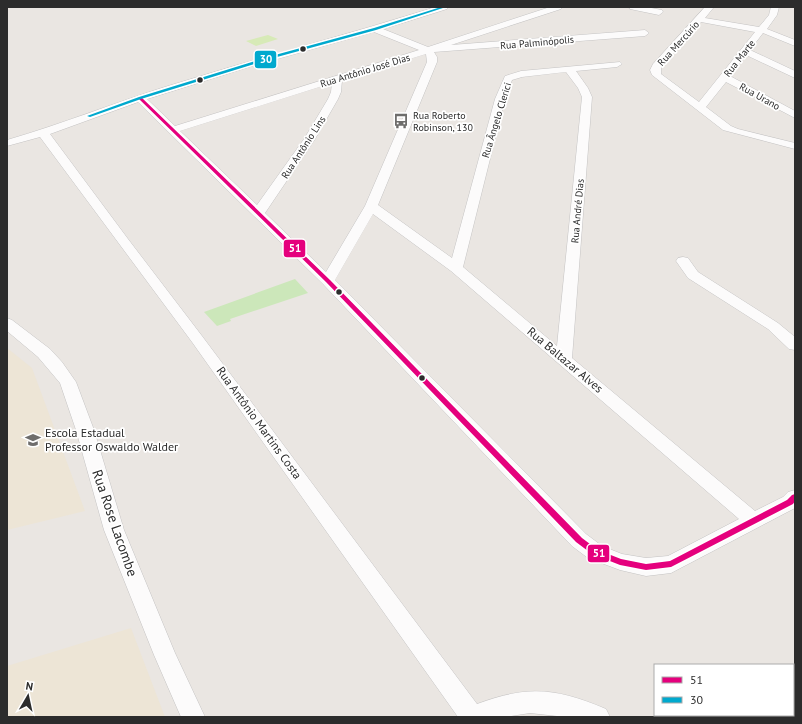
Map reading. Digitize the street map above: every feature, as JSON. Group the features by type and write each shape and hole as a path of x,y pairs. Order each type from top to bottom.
{"street":[{"path":"7,143 43,133 140,98 276,56 375,29 441,7"},
{"name":"Rua Antônio José Dias","path":"172,130 428,50 558,7"},
{"path":"633,7 659,12"},
{"name":"Rua Mercúrio","path":"701,107 661,80 655,70 656,66 710,7"},
{"name":"Rua Marte","path":"701,107 761,30 772,15 775,7"},
{"path":"698,19 761,30 795,43"},
{"path":"328,280 371,206 432,62 432,57 428,50 375,29"},
{"name":"Rua Palminópolis","path":"428,50 645,33"},
{"path":"745,51 795,75"},
{"name":"Rua Ângelo Clerici","path":"456,268 500,99 508,78 521,74 617,64"},
{"name":"Rua André Dias","path":"564,359 587,97 583,88 569,69"},
{"name":"Rua Urano","path":"724,77 795,115"},
{"name":"Rua Antônio Lins","path":"259,212 310,139 333,99 336,92 337,78"},
{"path":"140,98 328,280 579,540 595,552 620,562 646,567 671,564 790,502 795,497"},
{"path":"701,107 727,128 734,131 795,146"},
{"name":"Rua Antônio Martins Costa","path":"43,133 123,242 197,338 472,717"},
{"name":"Rua Baltazar Alves","path":"371,206 456,268 754,521"},
{"path":"683,261 693,275 773,326 795,344"},
{"name":"Rua Rose Lacombe","path":"7,323 44,353 68,382 85,430 114,530 165,655 193,717"},
{"path":"472,717 508,704 534,702 559,703 598,717"}],"shaded area":[{"name":"Escola Estadual Professor Oswaldo Walder","path":"7,348 32,368 85,511 7,530"},
{"path":"131,628 165,717 7,717 7,666"}],"green space":[{"path":"268,35 278,39 256,46 246,41"},
{"path":"295,279 308,293 230,319 231,321 217,326 204,312"}],"transit line":[{"name":"30","path":"89,116 140,98 276,56 375,29 444,7"},
{"name":"51","path":"140,98 328,281 579,540 595,552 620,562 646,567 671,564 790,502 795,497"}],"place":[{"name":"Rua Roberto Robinson, 130","path":"401,121"},
{"name":"Escola Estadual Professor Oswaldo Walder","path":"33,440"}]}
